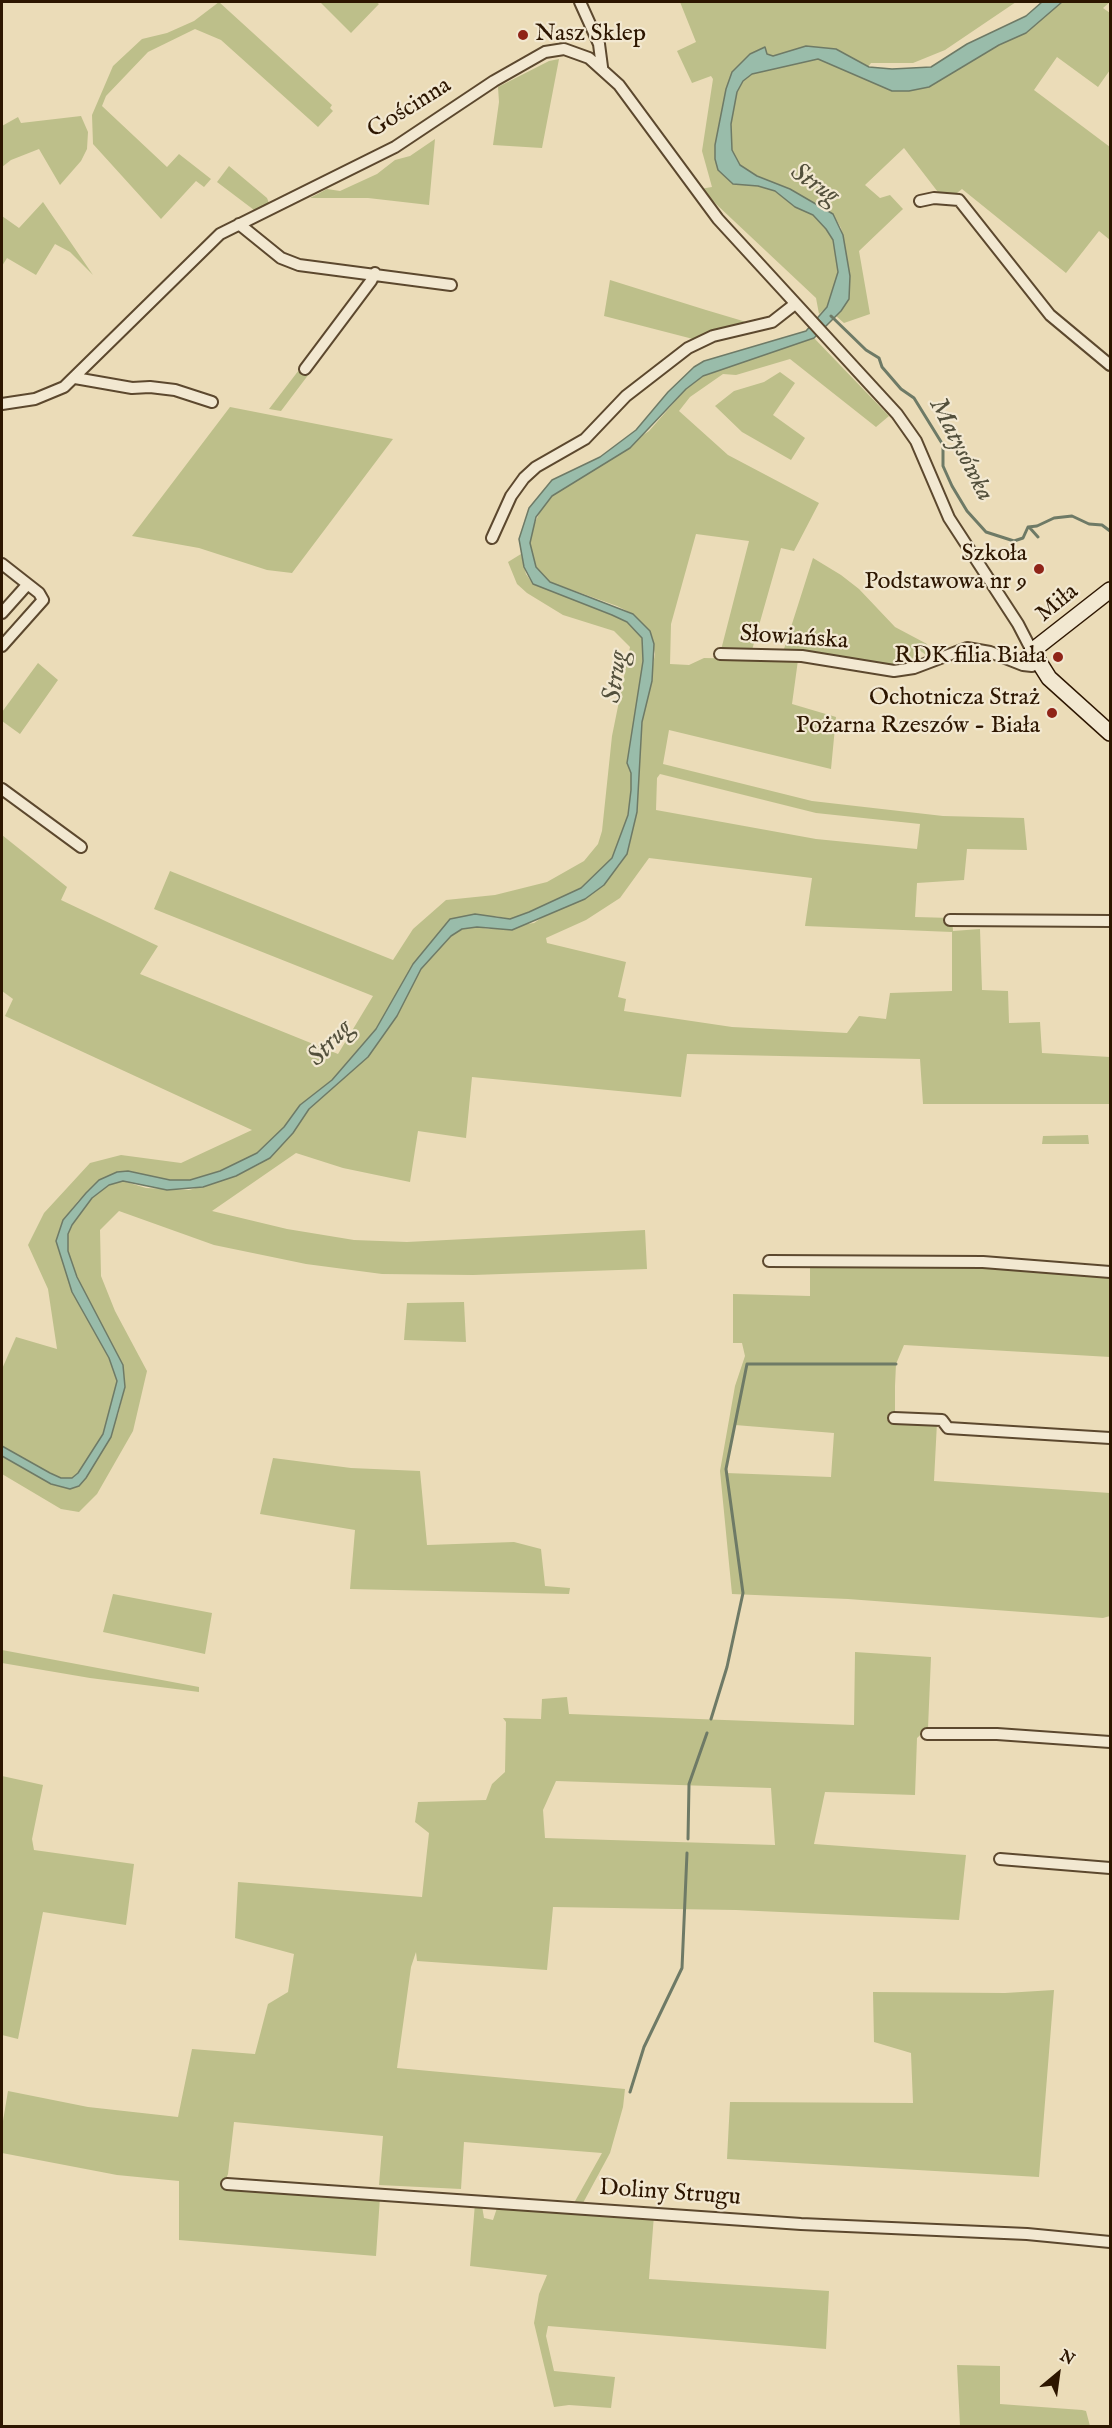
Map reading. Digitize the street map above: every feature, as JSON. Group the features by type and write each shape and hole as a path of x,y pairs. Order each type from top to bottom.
{"street":[{"path":"580,2 599,44 602,67"},
{"name":"Gościnna","path":"2,404 51,394 75,378 210,242 239,224 395,147 494,81 545,52 564,49 578,53 602,67 636,107 718,219 890,406 911,433 949,518 1018,624 1035,657"},
{"path":"920,201 934,198 959,200 1050,315 1110,365"},
{"path":"239,224 281,258 299,265 375,273 451,285"},
{"path":"305,369 372,281 375,273"},
{"path":"492,538 511,496 524,478 536,467 585,439 626,396 680,354 699,341 771,322 799,308"},
{"path":"75,378 132,388 150,387 175,390 212,402"},
{"path":"2,564 42,597 42,604 2,646"},
{"path":"2,614 27,585"},
{"name":"Miła","path":"1035,657 1110,590"},
{"name":"Słowiańska","path":"720,654 802,656 894,671 914,668 967,648 990,652 1023,665 1032,666 1035,657"},
{"path":"1035,657 1049,678 1110,733"},
{"path":"2,789 81,847"},
{"path":"950,920 1110,921"},
{"path":"769,1261 983,1262 1110,1272"},
{"path":"894,1418 942,1420 948,1428 1110,1438"},
{"path":"927,1734 997,1734 1110,1742"},
{"path":"1000,1859 1110,1868"},
{"name":"Doliny Strugu","path":"227,2184 801,2224 1027,2234 1110,2242"}],"green space":[{"path":"219,2 332,105 330,108 333,111 318,127 221,40 195,29 148,52 106,96 102,106 167,167 179,154 211,179 204,187 196,181 161,219 93,144 92,115 113,66 142,39 167,33 194,21"},
{"path":"320,2 376,2 379,4 351,33"},
{"path":"680,2 1016,2 945,50 913,63 871,63 868,67 836,49 806,46 773,56 750,54 732,72 722,115 718,170 733,184 758,186 775,191 795,207 813,215 826,229 833,240 838,272 827,307 819,314 816,298 700,189 712,187 702,151 713,79 711,76 692,83 677,51 696,42"},
{"path":"1062,2 1110,2 1103,8 1110,13 1110,70 1098,87 1057,57 1034,90 1110,147 1110,240 1099,231 1066,273 962,189 957,193 941,196 904,148 865,185 880,198 890,195 903,209 859,251 870,314 844,323 836,316 841,311 850,276 841,228 833,214 790,189 757,176 740,165 732,150 731,124 737,92 743,81 752,74 818,59 892,91 909,91 929,87 999,45 1026,33"},
{"path":"559,59 542,148 493,145 499,102 498,87 549,61"},
{"path":"81,116 88,132 87,149 81,161 60,185 39,149 11,160 2,167 2,126 18,117 21,123"},
{"path":"435,139 429,205 368,198 310,198 327,189 340,191 377,174 395,160 410,156"},
{"path":"229,166 267,198 269,203 254,210 217,182"},
{"path":"43,202 93,275 70,252 55,244 36,275 7,258 2,266 2,216 19,228"},
{"path":"363,273 383,276 281,411 269,409 365,284"},
{"path":"610,280 753,324 693,339 604,316"},
{"path":"814,338 889,416 876,427 790,359 736,375 723,374 690,397 679,411 728,455 819,503 794,551 781,548 752,650 721,650 749,541 696,534 671,624 670,664 689,665 704,658 798,660 792,704 836,717 831,769 669,730 663,764 812,801 943,816 1024,818 1027,850 967,849 964,880 917,883 915,917 952,918 953,931 980,929 982,990 1008,991 1009,1023 1040,1022 1042,1053 1110,1057 1110,1104 923,1104 920,1059 687,1054 681,1097 472,1077 466,1138 418,1131 410,1182 343,1168 296,1153 212,1211 287,1229 354,1240 407,1242 645,1230 647,1269 473,1275 382,1274 306,1264 214,1245 119,1211 100,1230 101,1276 115,1311 147,1371 133,1431 97,1494 79,1512 61,1509 2,1474 2,1456 51,1484 70,1489 118,1415 125,1387 123,1365 77,1277 68,1251 68,1234 72,1225 92,1198 109,1185 123,1181 146,1188 189,1190 236,1176 260,1164 293,1133 309,1109 368,1057 397,1016 421,969 451,936 462,929 477,927 489,929 534,923 544,916 585,899 619,866 627,854 637,812 642,722 655,654 650,631 633,614 617,606 550,582 536,567 530,543 533,527 543,505 552,496 649,431 686,389 703,376","holes":["660,774 816,813 920,824 917,849 816,839 656,810 657,778","649,858 812,878 805,926 952,932 952,991 890,993 886,1019 859,1016 847,1033 732,1027 624,1011 626,999 618,997 626,962 547,943 546,938 586,920 620,898"]},
{"path":"780,372 795,383 773,415 805,438 791,460 742,432 715,406 734,391 764,382"},
{"path":"230,407 393,439 292,573 267,570 199,548 132,536"},
{"path":"521,554 526,574 533,584 627,622 642,638 643,661 627,763 631,773 628,815 612,858 581,888 529,912 510,919 495,916 450,919 413,964 376,1029 332,1080 300,1105 284,1127 257,1153 220,1171 190,1180 170,1180 128,1171 117,1172 99,1181 78,1201 63,1220 72,1292 109,1358 117,1381 103,1434 78,1473 72,1478 61,1478 50,1473 2,1446 2,1369 16,1337 57,1349 48,1289 28,1245 44,1213 90,1163 121,1155 181,1163 252,1130 5,1016 13,999 2,991 2,835 67,887 61,900 158,946 140,974 338,1054 373,996 154,909 170,871 393,960 413,929 446,900 495,895 547,882 584,861 598,844 602,831 612,736 630,647 614,631 563,615 527,593 517,584 508,562"},
{"path":"813,558 859,589 895,627 927,644 930,658 918,649 910,664 895,666 784,649"},
{"path":"38,663 58,680 20,734 2,721 2,712"},
{"path":"1088,1135 1089,1144 1042,1144 1043,1136"},
{"path":"810,1264 940,1264 1110,1275 1110,1357 904,1345 896,1364 895,1420 937,1422 934,1481 1110,1493 1110,1616 1103,1618 848,1599 732,1594 720,1471 735,1386 745,1356 742,1343 733,1343 733,1294 810,1296","holes":["735,1425 834,1433 831,1477 726,1473"]},
{"path":"464,1302 466,1342 404,1340 407,1303"},
{"path":"273,1458 351,1468 420,1471 427,1545 514,1542 541,1549 545,1586 570,1588 569,1594 350,1589 355,1530 260,1514"},
{"path":"113,1594 212,1613 205,1654 103,1632"},
{"path":"2,1650 199,1687 199,1692 90,1678 2,1663"},
{"path":"855,1652 931,1657 928,1728 917,1738 915,1795 825,1792 814,1844 966,1855 959,1920 736,1910 553,1907 547,1970 417,1961 416,1952 411,1967 397,2068 625,2089 623,2107 610,2153 583,2203 574,2203 602,2153 464,2142 461,2189 379,2185 383,2136 234,2122 228,2174 223,2186 380,2197 376,2256 179,2240 179,2181 117,2175 2,2153 2,2127 8,2091 88,2107 178,2117 192,2049 255,2054 268,2004 288,1992 294,1954 235,1938 238,1882 422,1897 429,1833 415,1822 418,1802 486,1800 492,1784 505,1772 506,1722 503,1718 541,1719 542,1699 567,1697 569,1714 854,1725","holes":["556,1781 771,1788 775,1845 545,1838 543,1810"]},
{"path":"2,1776 43,1785 32,1839 34,1850 134,1864 126,1925 43,1912 18,2039 2,2035"},
{"path":"1054,1990 1039,2177 727,2159 730,2102 913,2103 911,2053 874,2042 873,1992 1005,1993"},
{"path":"475,2203 482,2206 484,2218 493,2220 497,2208 654,2215 649,2279 829,2291 826,2349 548,2326 546,2336 554,2371 615,2377 611,2408 569,2405 554,2407 534,2323 539,2294 547,2275 470,2266"},
{"path":"957,2365 1000,2366 1000,2404 1082,2410 1086,2411 1090,2426 960,2426"}],"shaded area":[{"path":"1042,2 1062,2 1026,33 999,45 929,87 909,91 892,91 818,59 752,74 743,81 737,92 731,124 732,150 740,165 757,176 790,189 833,214 843,235 850,276 849,299 841,311 814,338 703,376 686,389 630,448 552,496 536,517 530,543 536,567 550,582 633,614 650,631 654,644 652,681 642,722 637,812 627,854 604,885 585,899 512,930 477,927 462,929 451,936 421,969 397,1016 368,1057 309,1109 293,1133 270,1158 236,1176 203,1187 167,1190 123,1181 109,1185 92,1198 72,1225 68,1234 68,1251 77,1277 123,1365 125,1387 111,1437 86,1478 79,1486 70,1489 51,1484 2,1456 2,1446 50,1473 61,1478 72,1478 78,1473 103,1434 117,1381 109,1358 72,1292 56,1241 63,1220 99,1180 117,1172 128,1171 170,1180 190,1180 220,1171 257,1153 284,1127 300,1105 332,1080 376,1029 413,964 450,919 475,914 510,919 529,912 581,888 612,858 628,815 631,773 627,763 643,661 642,638 627,622 533,584 524,567 519,539 529,508 552,480 600,457 636,430 668,392 694,367 704,361 806,331 827,307 838,272 833,240 826,229 813,215 795,207 775,191 758,186 733,184 718,170 715,145 726,89 732,72 750,54 765,47 767,54 773,56 806,46 836,49 869,67 892,69 931,67 967,44 1026,16"}],"waterway":[{"name":"Matysówka","path":"831,316 866,350 879,358 882,367 901,389 914,398 943,445 943,466 952,486 967,511 986,532 1014,541 1023,538 1028,527 1037,526 1054,518 1072,516 1089,524 1102,525 1110,531"},
{"path":"1029,527 1038,537"},
{"path":"711,1719 727,1667 743,1593 726,1469 747,1364 896,1364"},
{"path":"688,1839 689,1784 707,1733"},
{"path":"630,2092 644,2047 682,1968 687,1853"}],"place":[{"name":"Nasz Sklep","path":"523,35"},
{"name":"Szkoła Podstawowa nr 9","path":"1039,569"},
{"name":"RDK filia Biała","path":"1058,657"},
{"name":"Ochotnicza Straż Pożarna Rzeszów - Biała","path":"1052,713"}],"water label":[{"name":"Strug","path":"814,185"},
{"name":"Strug","path":"617,677"},
{"name":"Strug","path":"331,1044"}]}
